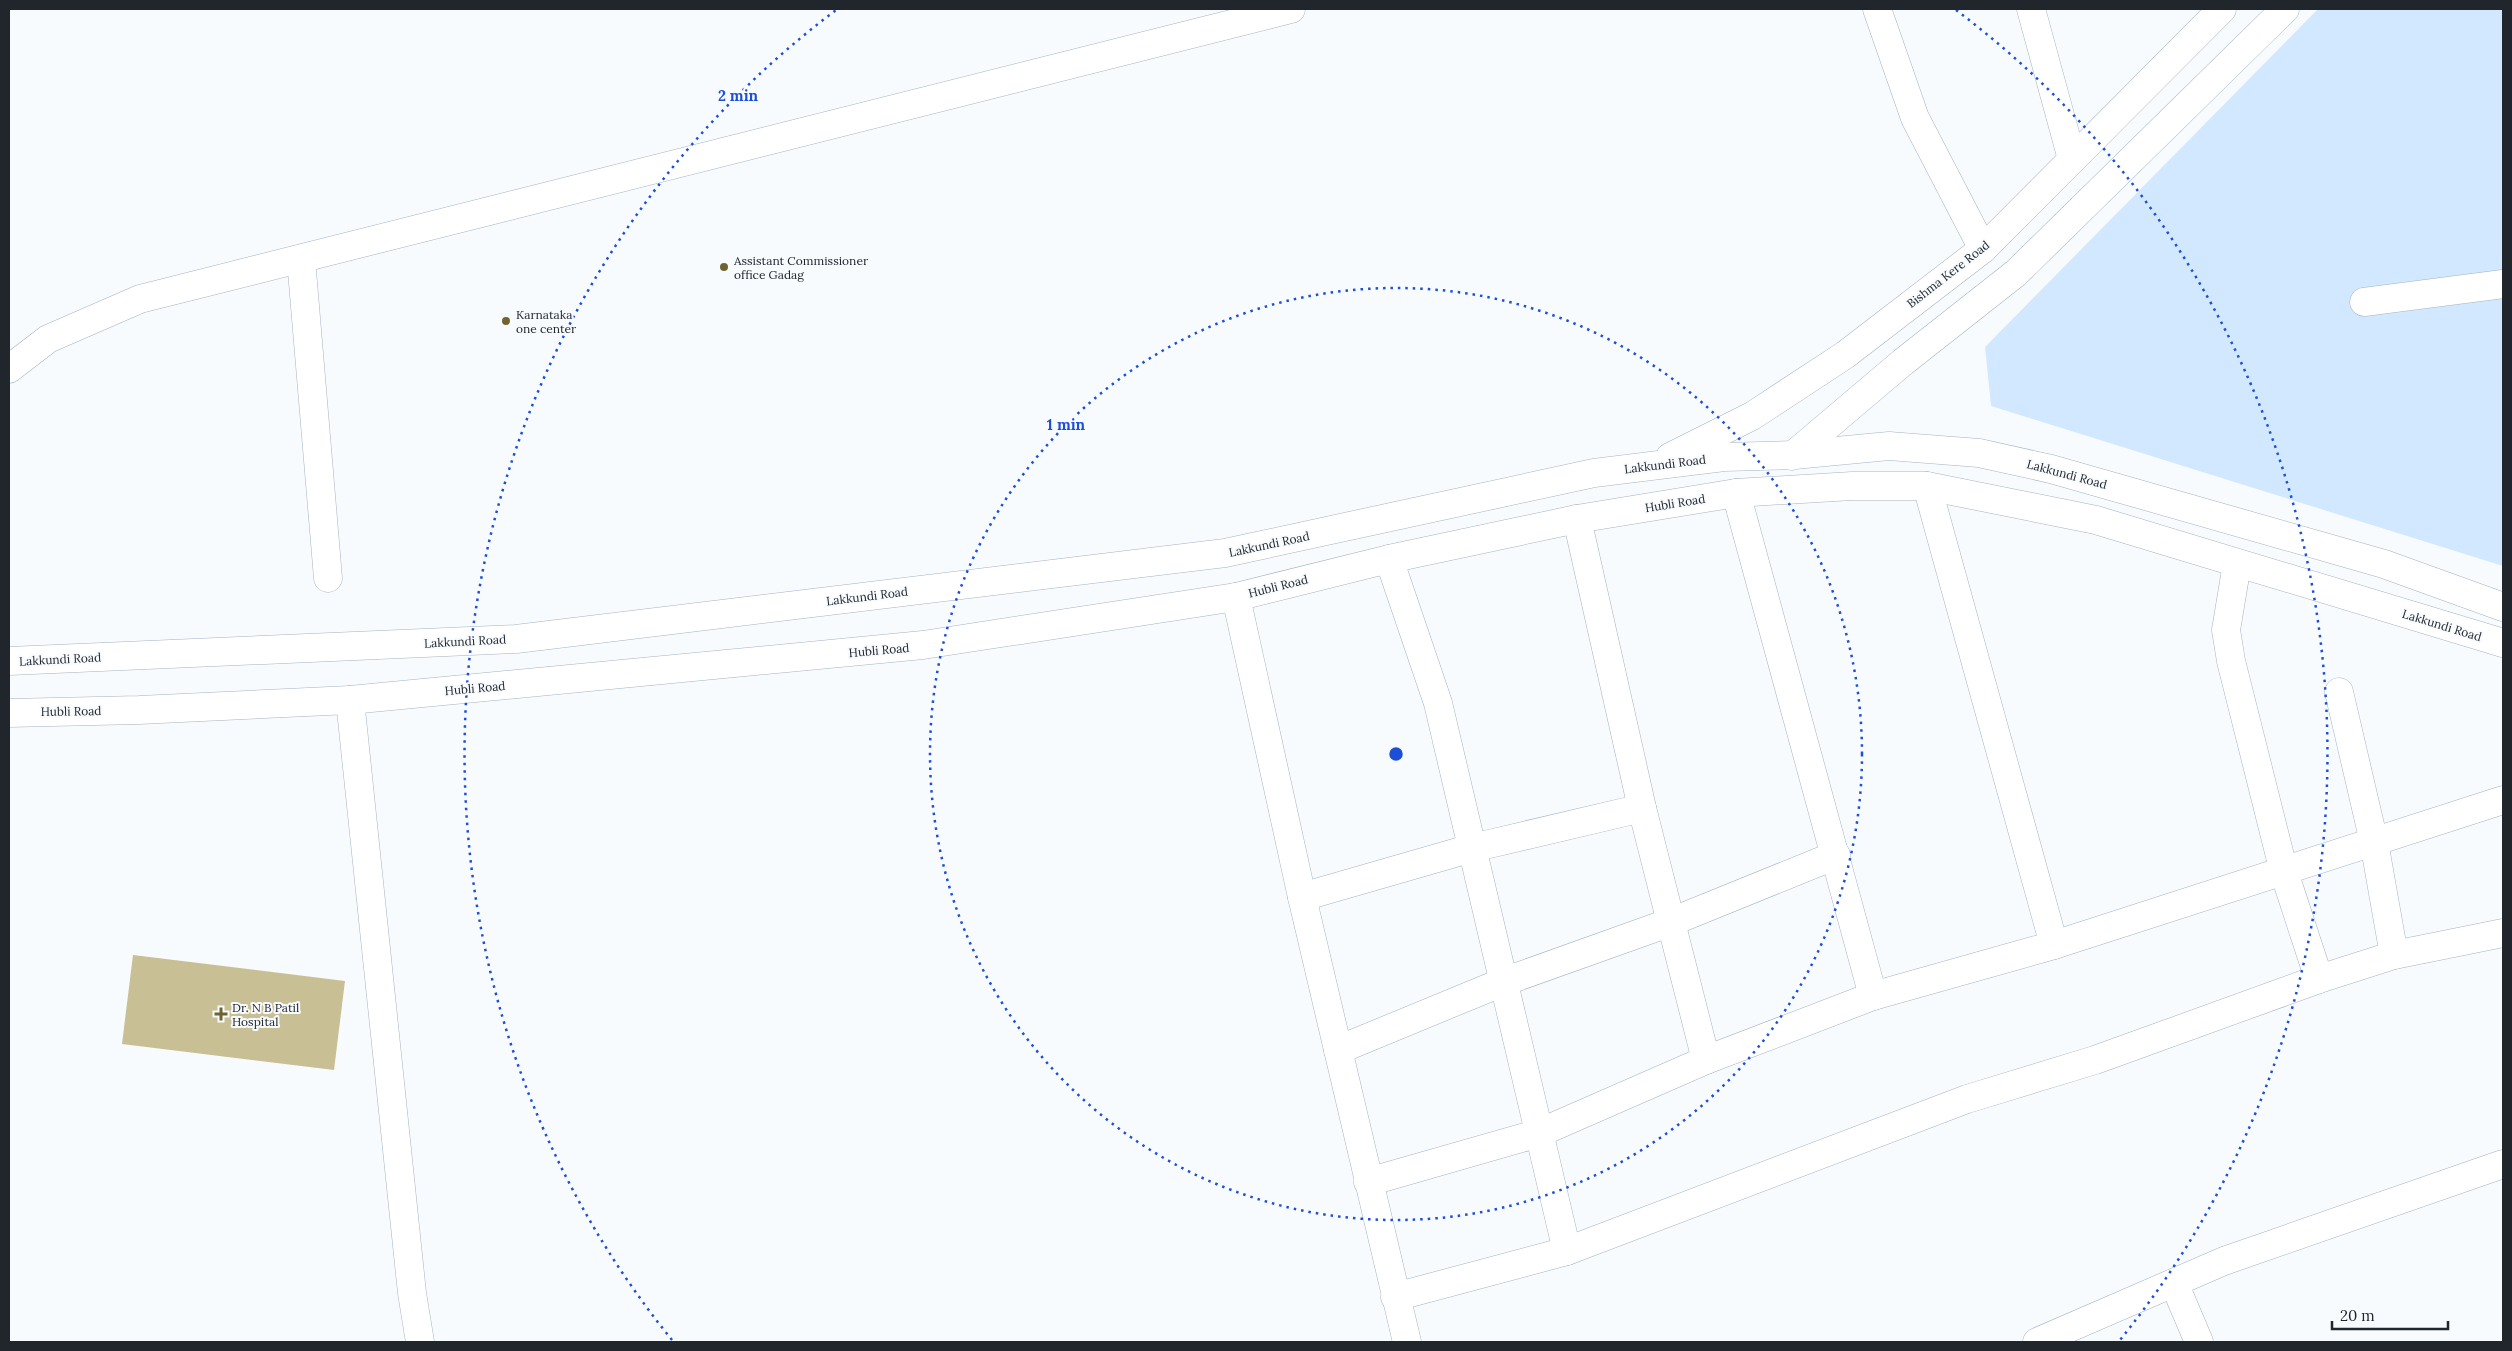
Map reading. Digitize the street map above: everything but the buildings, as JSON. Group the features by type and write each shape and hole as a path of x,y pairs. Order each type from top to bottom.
{"street":[{"path":"9,369 48,339 140,299 301,259 1213,19 1291,9"},
{"path":"1877,9 1915,118 1983,249"},
{"path":"2031,9 2072,159"},
{"name":"Bishma Kere Road","path":"1653,466 1752,416 1845,354 1983,249 2222,9"},
{"path":"1873,996 1736,493 1794,454 1904,362 2016,273 2286,9"},
{"path":"301,259 328,578"},
{"path":"2364,302 2503,284"},
{"name":"Lakkundi Road","path":"9,661 526,638 1225,553 1594,473 1724,457 1794,454 1889,446 1979,453 2051,469 2384,564 2503,607"},
{"name":"Lakkundi Road","path":"1736,493 1852,486 1927,486 2096,520 2503,643"},
{"path":"1927,486 2054,945"},
{"name":"Hubli Road","path":"9,713 139,710 350,700 923,645 1236,597 1389,558 1576,519 1736,493"},
{"path":"1576,519 1642,808 1706,1060"},
{"path":"1389,558 1438,703 1567,1251"},
{"path":"2237,564 2226,630 2231,661 2284,872 2319,979"},
{"path":"1236,597 1302,897 1407,1342"},
{"path":"2339,692 2374,842 2394,955"},
{"path":"350,700 411,1283 420,1342"},
{"path":"1368,1182 1539,1133 1706,1060 1873,996 2054,945 2503,800"},
{"path":"1302,897 1472,848 1642,808"},
{"path":"1338,1050 1503,982 1671,922 1836,855"},
{"path":"1395,1297 1567,1251 1967,1099 2095,1060 2319,979 2394,955 2503,933"},
{"path":"2037,1342 2224,1261 2503,1164"},
{"path":"2174,1283 2199,1342"}],"shaded area":[{"path":"2318,9 2503,9 2503,566 1991,406 1985,347"}],"place":[{"name":"Assistant Commissioner office Gadag","path":"724,267"},
{"name":"Karnataka one center","path":"506,321"},
{"name":"Dr. N B Patil Hospital","path":"221,1014"}]}
